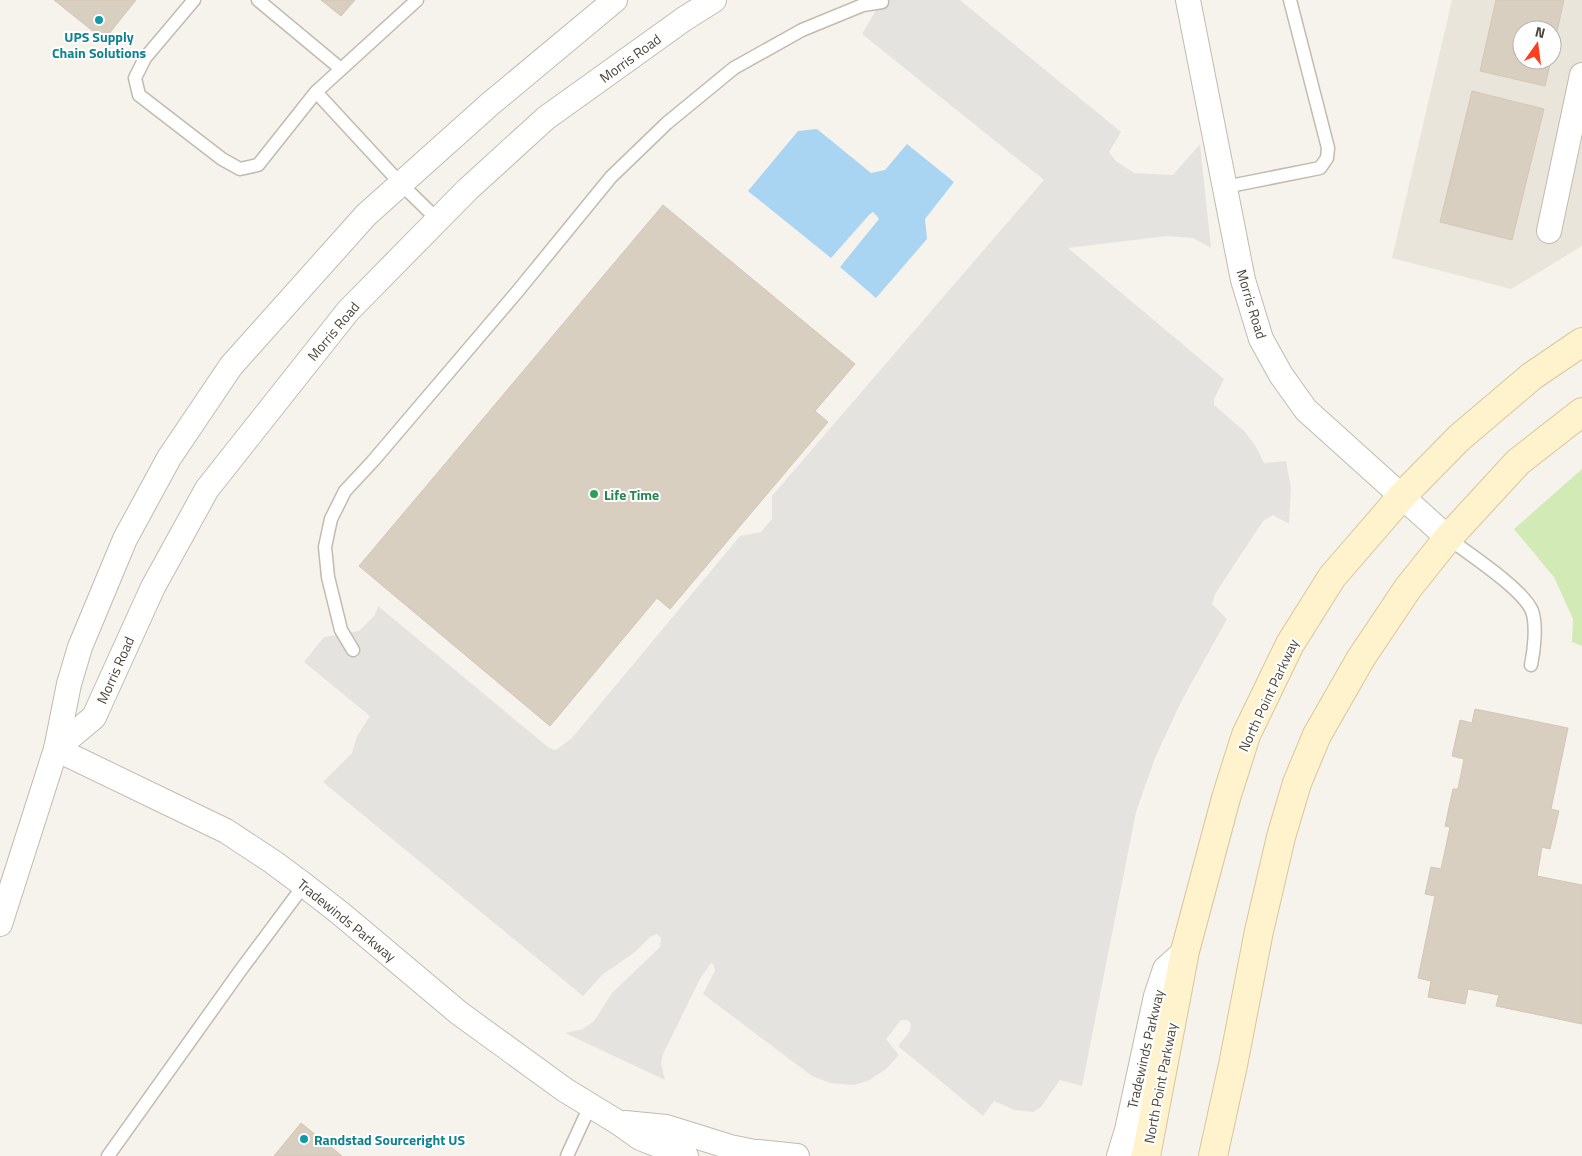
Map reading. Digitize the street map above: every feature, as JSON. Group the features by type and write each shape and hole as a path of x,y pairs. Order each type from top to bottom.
{"street":[{"path":"0,924 56,749 69,684 80,647 125,539 169,458 231,366 366,216 490,104 615,0"},
{"name":"Morris Road","path":"56,749 94,717 153,587 207,490 348,311 467,190 546,118 684,19 714,0"},
{"name":"Morris Road","path":"1188,0 1244,280 1261,339 1281,375 1306,410 1448,538"},
{"path":"1549,232 1582,75"},
{"name":"North Point Parkway","path":"1146,1156 1186,951 1229,789 1246,735 1290,644 1332,577 1402,496 1459,438 1532,376 1582,342"},
{"path":"1213,1156 1259,931 1281,836 1297,783 1317,735 1361,658 1408,588 1448,538 1518,462 1582,412"},
{"name":"Tradewinds Parkway","path":"56,749 226,831 304,885 459,1013 565,1090 640,1138 686,1156"},
{"name":"Tradewinds Parkway","path":"1119,1156 1127,1130 1156,996 1165,969 1186,951"},
{"name":"Tradewinds Parkway","path":"619,1123 666,1127 730,1147 763,1154 796,1156"}],"lane":[{"path":"194,0 145,58 135,78 138,95 222,158 240,169 258,166 316,92 417,0"},
{"path":"258,0 341,69"},
{"path":"1225,187 1320,168 1327,158 1328,148 1290,0"},
{"path":"353,650 340,630 328,577 325,547 331,519 345,491 379,454 517,292 611,177 667,123 734,68 802,30 863,5 882,2"},
{"path":"316,92 401,184 438,220"},
{"path":"1448,538 1520,594 1532,612 1534,650 1531,665"},
{"path":"108,1156 304,885"},
{"path":"567,1156 590,1106"}],"shaded area":[{"path":"882,0 960,0 1121,132 1109,152 1116,161 1134,173 1173,175 1200,144 1211,248 1193,238 1167,236 1068,248 1224,379 1214,399 1214,405 1244,431 1255,445 1264,463 1286,461 1291,488 1289,524 1273,515 1263,521 1215,594 1212,604 1227,619 1182,700 1155,758 1136,812 1082,1086 1060,1080 1041,1107 1033,1112 1015,1110 994,1101 983,1116 898,1046 910,1031 911,1024 908,1020 901,1020 886,1039 899,1055 886,1069 868,1081 853,1085 830,1083 812,1076 703,994 715,971 714,965 711,963 700,979 663,1054 661,1063 665,1080 565,1033 583,1029 594,1021 612,993 660,947 661,938 657,934 650,937 635,952 602,975 583,996 323,782 352,753 357,736 370,716 304,662 324,637 359,631 375,615 378,606 549,748 556,750 572,738 740,536 761,532 772,519 772,496 1044,180 862,34"},
{"path":"1452,0 1582,0 1582,246 1511,289 1392,258"}],"green space":[{"path":"1582,469 1582,646 1572,642 1573,619 1554,577 1514,529"}],"water":[{"path":"817,129 871,173 885,170 907,144 954,182 925,219 927,239 876,298 840,267 879,219 873,212 831,258 748,191 798,131"}],"building":[{"name":"UPS Supply Chain Solutions","path":"54,0 136,0 104,40"},
{"path":"321,0 355,0 341,16"},
{"path":"1496,0 1564,0 1560,20 1512,20 1512,70 1549,70 1545,86 1480,71"},
{"path":"1472,91 1544,109 1512,240 1440,222"},
{"name":"Life Time","path":"663,205 855,364 815,411 828,422 670,609 657,598 550,726 359,566"},
{"path":"1475,709 1568,728 1551,809 1559,811 1550,849 1542,847 1537,876 1582,885 1582,1024 1496,1006 1499,995 1468,989 1465,1004 1428,997 1431,981 1418,978 1435,896 1425,894 1431,867 1441,869 1450,827 1445,826 1453,789 1458,789 1464,759 1452,756 1460,720 1472,723"},
{"name":"Randstad Sourceright US","path":"301,1123 342,1156 274,1156"}],"place":[{"name":"UPS Supply Chain Solutions","path":"99,20"},
{"name":"Life Time","path":"594,494"},
{"name":"Randstad Sourceright US","path":"304,1139"}]}
